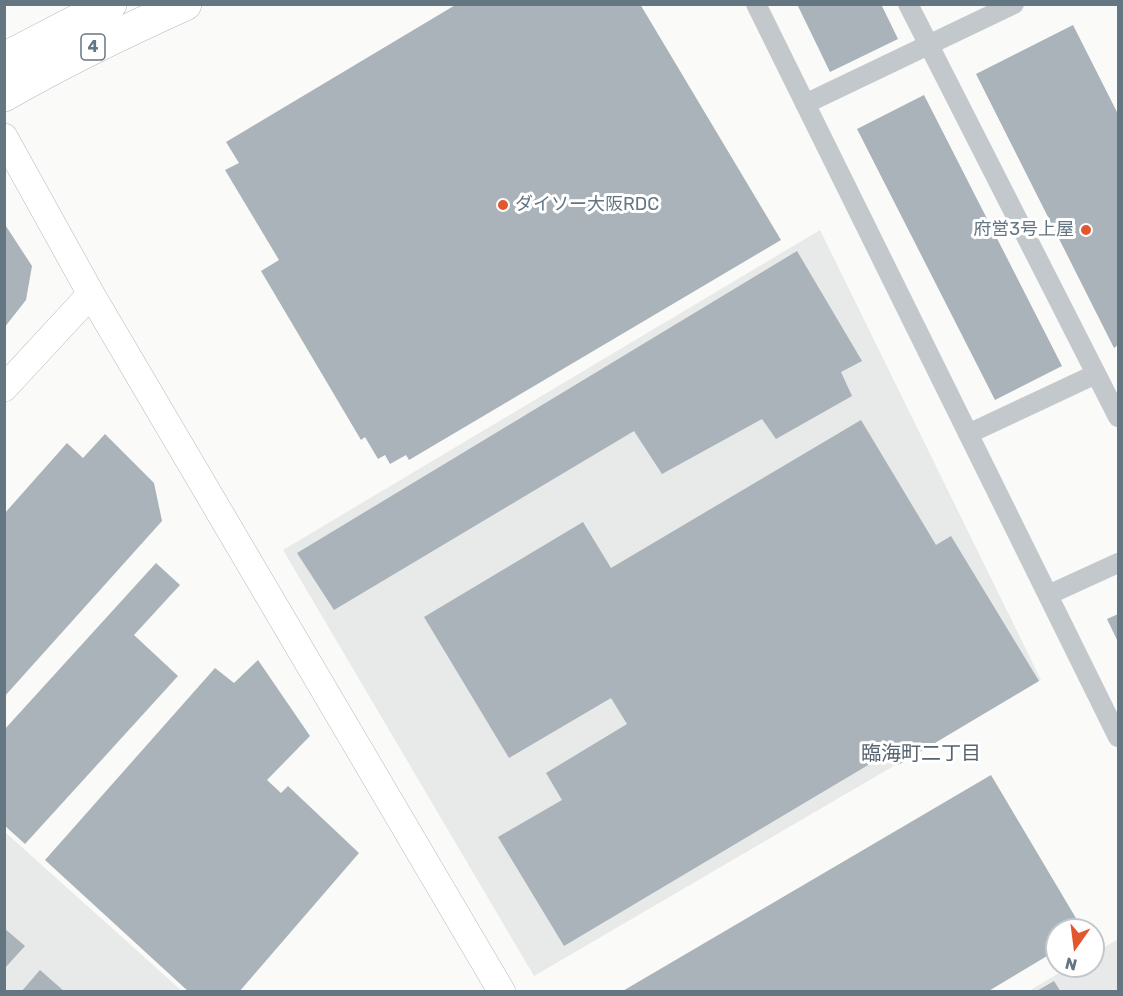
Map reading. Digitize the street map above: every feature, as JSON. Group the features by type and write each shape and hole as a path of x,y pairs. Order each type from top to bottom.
{"highway":[{"name":"4","path":"4,59 110,4"},
{"name":"4","path":"4,95 110,39 185,4"}],"street":[{"path":"756,4 1119,737"},
{"path":"908,4 1119,417"},
{"path":"805,105 1014,4"},
{"path":"4,137 91,294 502,992"},
{"path":"4,388 91,294"},
{"path":"968,434 1096,374"},
{"path":"1048,595 1119,562"}],"shaded area":[{"path":"820,230 1041,680 534,976 283,550"},
{"path":"5,832 182,991 5,991"},
{"path":"1118,939 1118,991 1027,992 1051,978 1105,978 1105,947"}],"building":[{"name":"ダイソー大阪RDC","path":"457,4 640,4 781,240 409,460 406,455 390,464 385,455 378,459 365,437 361,440 261,271 279,260 225,170 239,163 226,142"},
{"path":"797,4 881,4 898,39 830,72"},
{"name":"府営3号上屋","path":"1073,25 1118,114 1118,345 1114,348 976,74"},
{"path":"924,95 1062,366 995,400 857,129"},
{"path":"4,223 32,266 26,300 4,328"},
{"path":"797,251 862,361 841,372 852,396 776,439 762,419 662,474 634,431 334,610 297,553"},
{"path":"861,420 936,545 951,536 1039,681 898,765 890,752 564,946 498,837 562,800 546,773 627,724 611,698 509,758 424,617 583,522 611,568"},
{"path":"105,434 154,483 162,521 4,697 4,514 67,443 83,458"},
{"path":"156,563 180,585 134,635 178,676 25,844 4,825 4,730"},
{"path":"1118,614 1118,642 1107,619"},
{"path":"258,660 310,736 267,780 281,793 288,786 359,853 239,992 189,992 45,860 215,668 234,683"},
{"path":"991,775 1076,918 1045,918 1045,957 987,992 621,992"},
{"path":"4,928 25,946 4,969"},
{"path":"40,970 65,992 21,992"},
{"path":"1054,981 1061,992 1035,992"}],"place":[{"name":"ダイソー大阪RDC","path":"503,205"},
{"name":"府営3号上屋","path":"1086,230"}],"district":[{"name":"臨海町二丁目","path":"921,754"}]}
